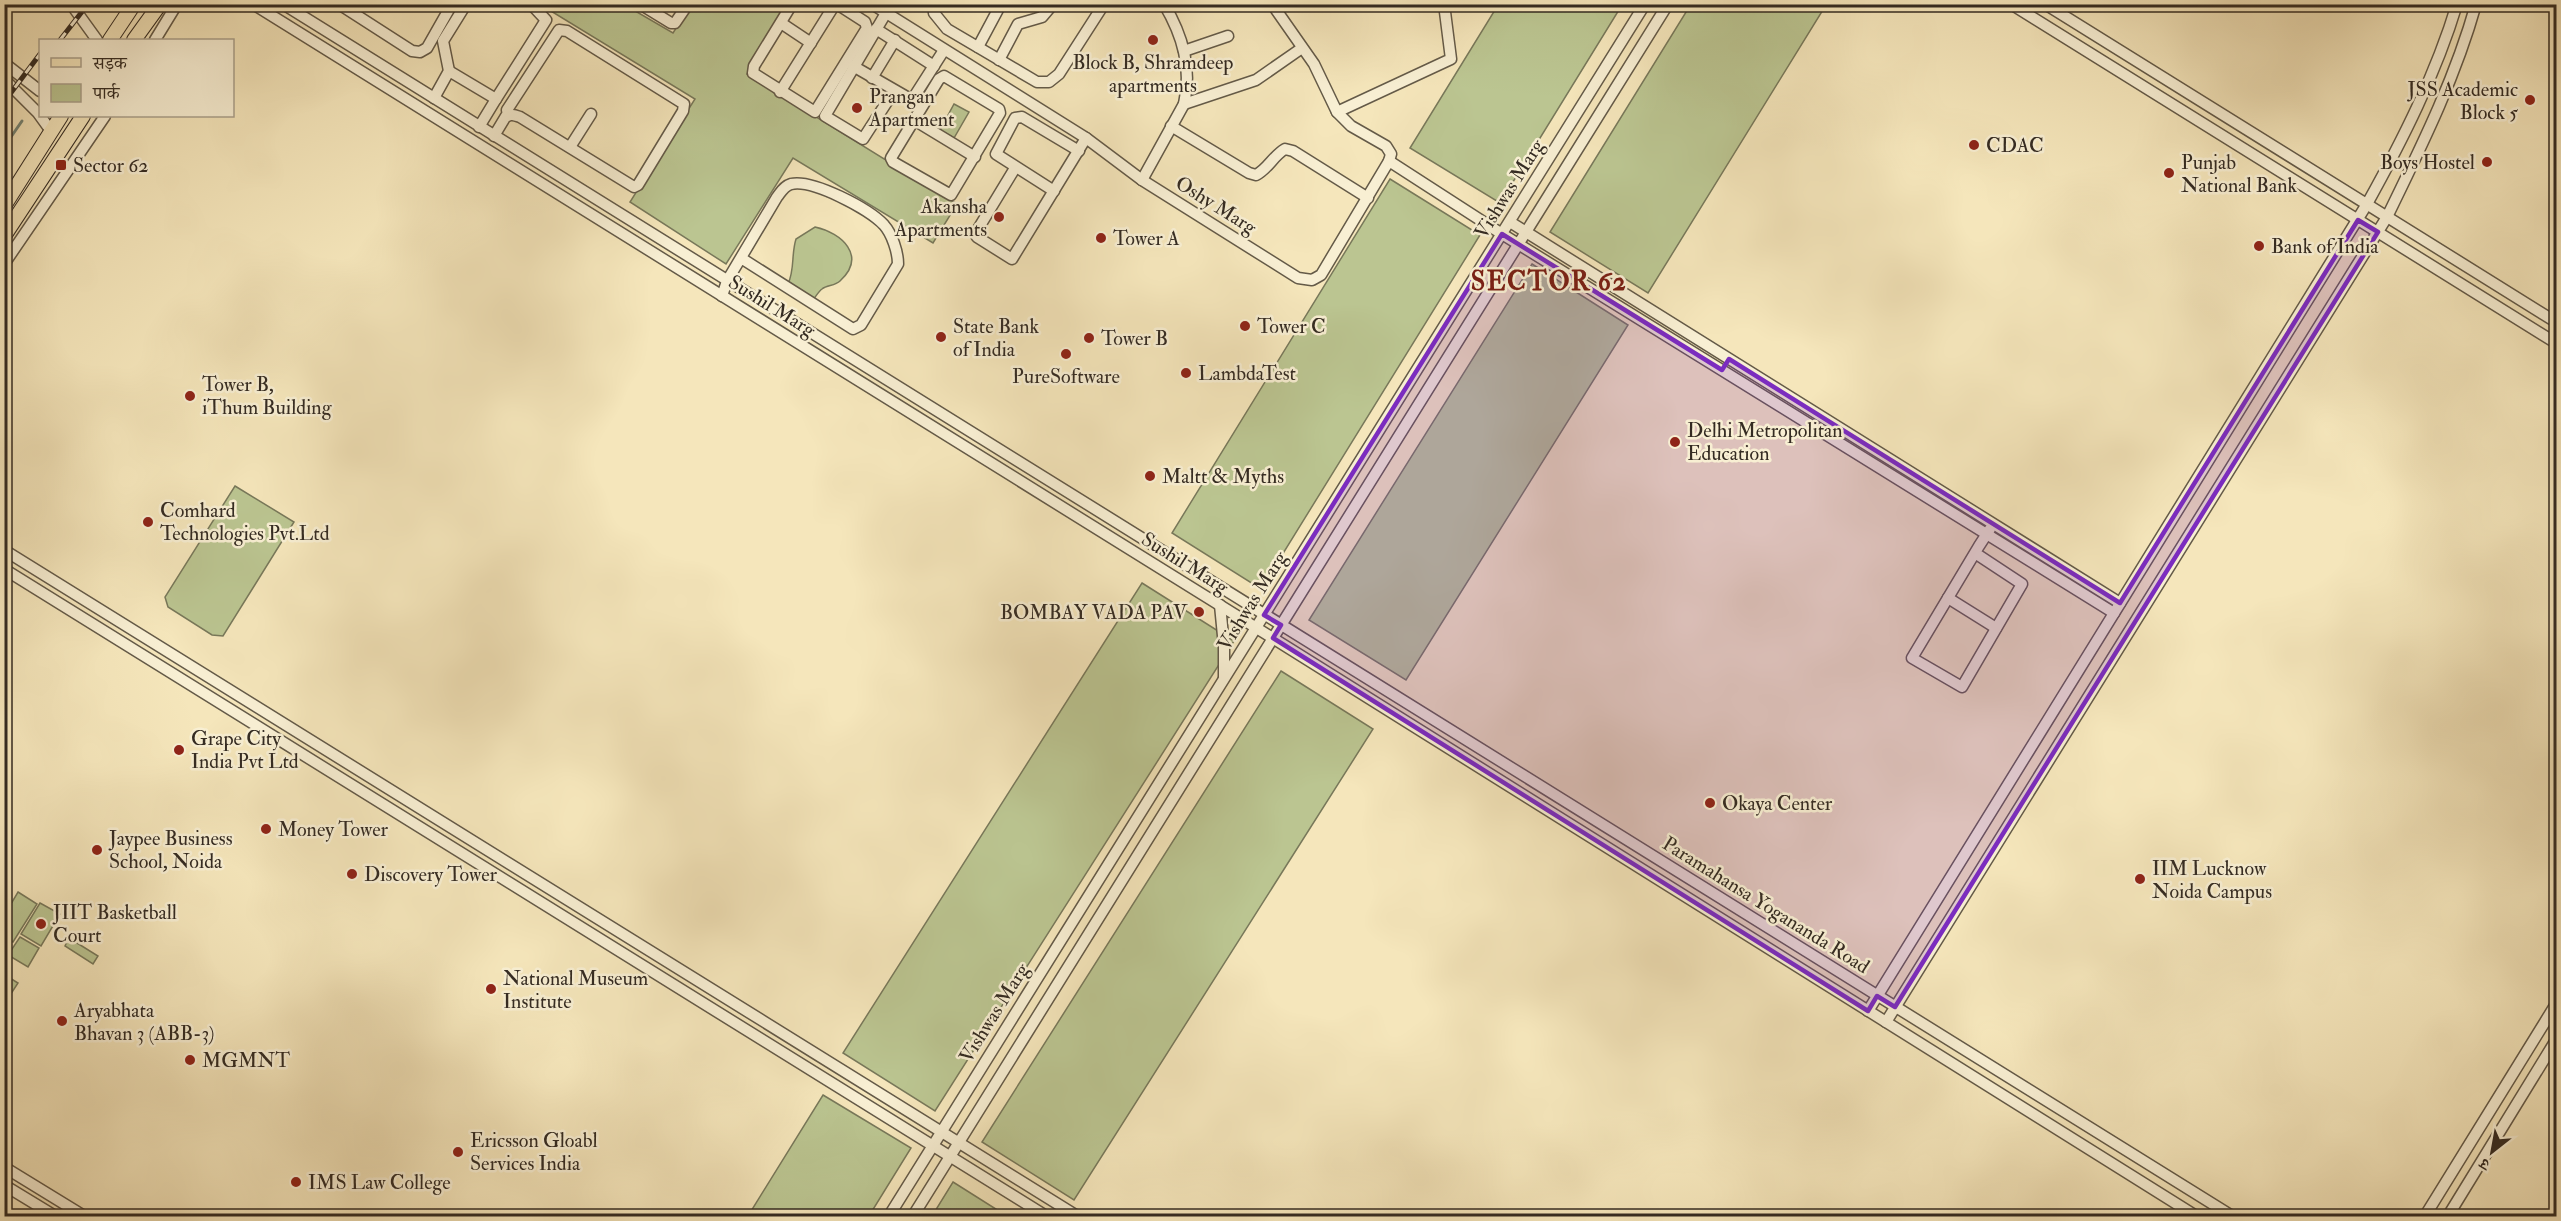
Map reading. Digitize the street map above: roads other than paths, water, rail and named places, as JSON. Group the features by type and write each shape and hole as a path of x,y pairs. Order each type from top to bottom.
{"main road":[{"path":"111,39 134,4"},
{"path":"135,39 159,4"},
{"path":"4,206 60,117"},
{"path":"7,230 82,117"}],"street":[{"path":"71,4 96,39"},
{"path":"156,39 177,4"},
{"name":"Sushil Marg","path":"253,4 1273,638"},
{"name":"Sushil Marg","path":"283,4 1281,625"},
{"path":"339,4 412,51 420,52 427,48 452,4"},
{"path":"434,98 449,70 443,41 466,4"},
{"path":"479,126 546,20 531,4"},
{"path":"641,5 671,23 675,23 688,4"},
{"path":"780,92 836,4 865,22 867,28 817,110 812,112 780,92 753,73 754,66 792,4"},
{"name":"Oshy Marg","path":"872,4 1086,138 1142,180 1298,278 1312,280 1321,275 1389,161"},
{"path":"933,4 934,13 947,29 1036,82 1049,81 1059,74 1104,4"},
{"path":"975,93 981,74 982,50 1001,4"},
{"path":"999,60 1018,24 1042,17 1053,4"},
{"path":"1142,180 1184,104 1188,89 1184,51 1177,25 1164,4"},
{"path":"1272,4 1314,64 1337,112 1351,126 1386,146 1391,154 1389,161 1518,244 2114,613"},
{"path":"1337,112 1451,59 1444,4"},
{"name":"Vishwas Marg","path":"889,1216 1645,4"},
{"name":"Vishwas Marg","path":"913,1216 1668,4"},
{"path":"2011,4 2024,8 2556,343"},
{"path":"2045,4 2556,322"},
{"path":"1868,1011 2367,204 2392,159 2417,106 2450,30 2457,4"},
{"path":"1886,1022 2387,217 2435,119 2465,44 2476,4"},
{"path":"886,13 825,113 826,119 863,139 894,91"},
{"path":"781,23 811,43"},
{"path":"876,29 934,66"},
{"path":"494,136 508,116 512,114 634,187 638,185 683,111 684,104 576,37 559,30 507,110 508,116"},
{"path":"1184,51 1228,36"},
{"path":"872,78 895,40"},
{"path":"1184,104 1256,80 1302,48"},
{"path":"853,66 912,100 944,50"},
{"path":"39,90 8,65 5,81 39,114"},
{"path":"449,70 496,99"},
{"path":"944,76 975,93 999,109 1000,113 951,195 893,162 891,158 939,79 944,76"},
{"path":"570,147 591,114"},
{"path":"1054,191 996,154 1018,116 1078,151"},
{"path":"41,117 51,131"},
{"path":"4,264 104,117"},
{"path":"914,120 975,157"},
{"path":"1171,126 1256,175 1262,172 1278,153 1285,149 1293,151 1368,198"},
{"path":"1016,168 975,234 1009,258 1014,257 1086,138"},
{"path":"722,296 727,280 777,197 784,188 791,184 820,186 830,190 882,223 890,232 898,264 861,325 858,329 853,329 741,258"},
{"path":"1509,222 2120,603"},
{"path":"1649,325 1656,313"},
{"path":"1722,370 1729,359"},
{"path":"1839,442 1845,432"},
{"path":"1975,553 2022,584 1962,687 1912,658 1975,553 1994,524"},
{"path":"4,550 1077,1216"},
{"path":"4,569 1046,1216"},
{"path":"1948,598 1996,628"},
{"path":"1220,605 1224,646 1223,680"},
{"name":"Paramahansa Yogananda Road","path":"1281,625 2232,1216"},
{"name":"Paramahansa Yogananda Road","path":"1273,638 2196,1216"},
{"path":"2425,1216 2556,1004"},
{"path":"2448,1216 2555,1047 2536,1037"},
{"path":"4,1167 84,1216"},
{"path":"4,1185 55,1216"},
{"path":"28,1200 35,1187"}],"waterway":[{"path":"4,147 22,121"}],"railway":[{"path":"61,39 88,4"},
{"path":"4,102 39,55"}],"place":[{"name":"Block B, Shramdeep apartments","path":"1153,40"},
{"name":"JSS Academic Block 5","path":"2530,100"},
{"name":"Prangan Apartment","path":"857,108"},
{"name":"CDAC","path":"1974,145"},
{"name":"Boys Hostel","path":"2487,162"},
{"name":"Sector 62","path":"61,165"},
{"name":"Punjab National Bank","path":"2169,173"},
{"name":"Akansha Apartments","path":"999,217"},
{"name":"Tower A","path":"1101,238"},
{"name":"Bank of India","path":"2259,246"},
{"name":"Tower C","path":"1245,326"},
{"name":"State Bank of India","path":"941,337"},
{"name":"Tower B","path":"1089,338"},
{"name":"PureSoftware","path":"1066,354"},
{"name":"LambdaTest","path":"1186,373"},
{"name":"Tower B, iThum Building","path":"190,396"},
{"name":"Delhi Metropolitan Education","path":"1675,442"},
{"name":"Maltt & Myths","path":"1150,476"},
{"name":"Comhard Technologies Pvt.Ltd","path":"148,522"},
{"name":"BOMBAY VADA PAV","path":"1199,612"},
{"name":"Grape City India Pvt Ltd","path":"179,750"},
{"name":"Okaya Center","path":"1710,803"},
{"name":"Money Tower","path":"266,829"},
{"name":"Jaypee Business School, Noida","path":"97,850"},
{"name":"Discovery Tower","path":"352,874"},
{"name":"IIM Lucknow Noida Campus","path":"2140,879"},
{"name":"JIIT Basketball Court","path":"41,924"},
{"name":"National Museum Institute","path":"491,989"},
{"name":"Aryabhata Bhavan 3 (ABB-3)","path":"62,1021"},
{"name":"MGMNT","path":"190,1060"},
{"name":"Ericsson Gloabl Services India","path":"458,1152"},
{"name":"IMS Law College","path":"296,1182"}],"district":[{"name":"SECTOR 62","path":"1549,282"}]}
